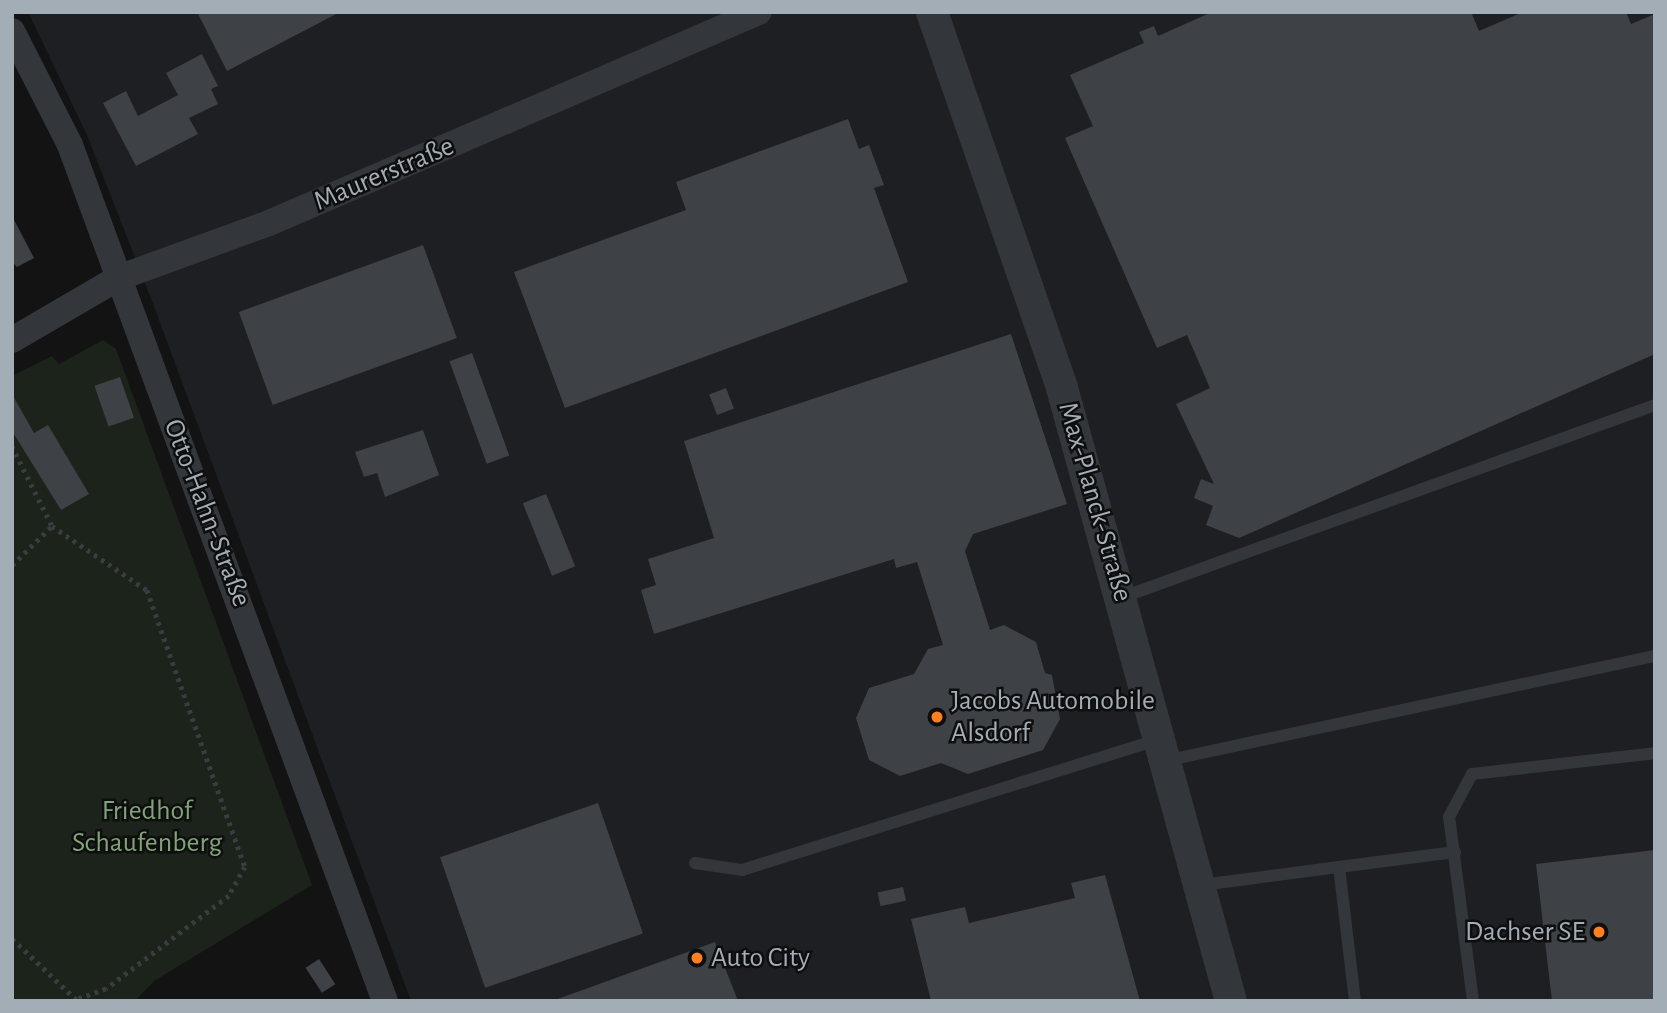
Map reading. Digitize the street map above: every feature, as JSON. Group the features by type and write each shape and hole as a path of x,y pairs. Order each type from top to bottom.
{"street":[{"name":"Maurerstraße","path":"12,340 118,278 269,223 759,12"},
{"name":"Max-Planck-Straße","path":"932,12 1062,388 1166,749 1231,1001"},
{"name":"Otto-Hahn-Straße","path":"12,31 70,145 385,1001"}],"lane":[{"path":"1123,597 1655,405"},
{"path":"695,863 742,870 1166,749 1655,656"},
{"path":"1473,1001 1449,817 1472,774 1655,752"},
{"path":"1202,885 1455,852"},
{"path":"1339,867 1354,1001"}],"path":[{"path":"12,446 52,526 147,590 245,867 229,896 106,989 76,1000 12,939"},
{"path":"12,565 52,526"}],"shaded area":[{"path":"28,12 1655,12 1655,1001 411,1001 152,301 87,135"}],"green space":[{"name":"Friedhof Schaufenberg","path":"103,340 116,349 312,885 154,981 135,1001 12,1001 12,376 52,356 59,364"}],"building":[{"path":"197,12 340,12 227,71"},
{"path":"1212,12 1471,12 1479,31 1523,12 1626,12 1631,24 1655,14 1655,354 1239,538 1206,525 1213,506 1194,498 1201,479 1214,484 1176,404 1210,388 1187,335 1157,348 1065,138 1093,126 1070,75 1144,43 1139,32 1154,26 1158,36"},
{"path":"202,54 218,86 211,89 218,104 189,118 198,134 136,166 103,103 126,91 138,116 178,95 166,73"},
{"path":"848,119 859,149 869,145 884,185 874,188 908,282 565,408 514,272 686,210 676,182"},
{"path":"12,216 34,258 17,267 12,262"},
{"path":"423,245 457,338 273,405 239,312"},
{"path":"1011,334 1067,504 973,534 965,551 990,630 1004,625 1036,642 1045,673 1052,675 1060,719 1043,750 968,774 941,763 900,776 869,760 856,718 869,688 914,674 928,649 943,645 917,562 896,568 894,559 654,634 641,590 656,585 648,559 714,538 684,441"},
{"path":"472,353 509,455 487,464 449,361"},
{"path":"120,377 134,418 108,426 94,386"},
{"path":"726,388 734,409 717,415 709,394"},
{"path":"12,394 34,433 48,425 89,494 61,510 12,431"},
{"path":"423,430 439,475 385,497 377,473 364,477 355,452"},
{"path":"546,494 575,566 552,576 523,503"},
{"path":"598,803 643,933 485,988 440,857"},
{"name":"Dachser SE","path":"1655,850 1655,1001 1552,1001 1536,864"},
{"path":"1105,875 1140,1001 931,1001 911,919 965,907 969,923 1075,898 1071,883"},
{"path":"903,887 906,901 880,906 878,892"},
{"name":"Auto City","path":"715,942 738,1001 555,1001 555,1000"},
{"path":"319,959 335,984 322,993 306,968"}],"place":[{"name":"Jacobs Automobile Alsdorf","path":"937,717"},
{"name":"Dachser SE","path":"1599,932"},
{"name":"Auto City","path":"697,958"}]}
